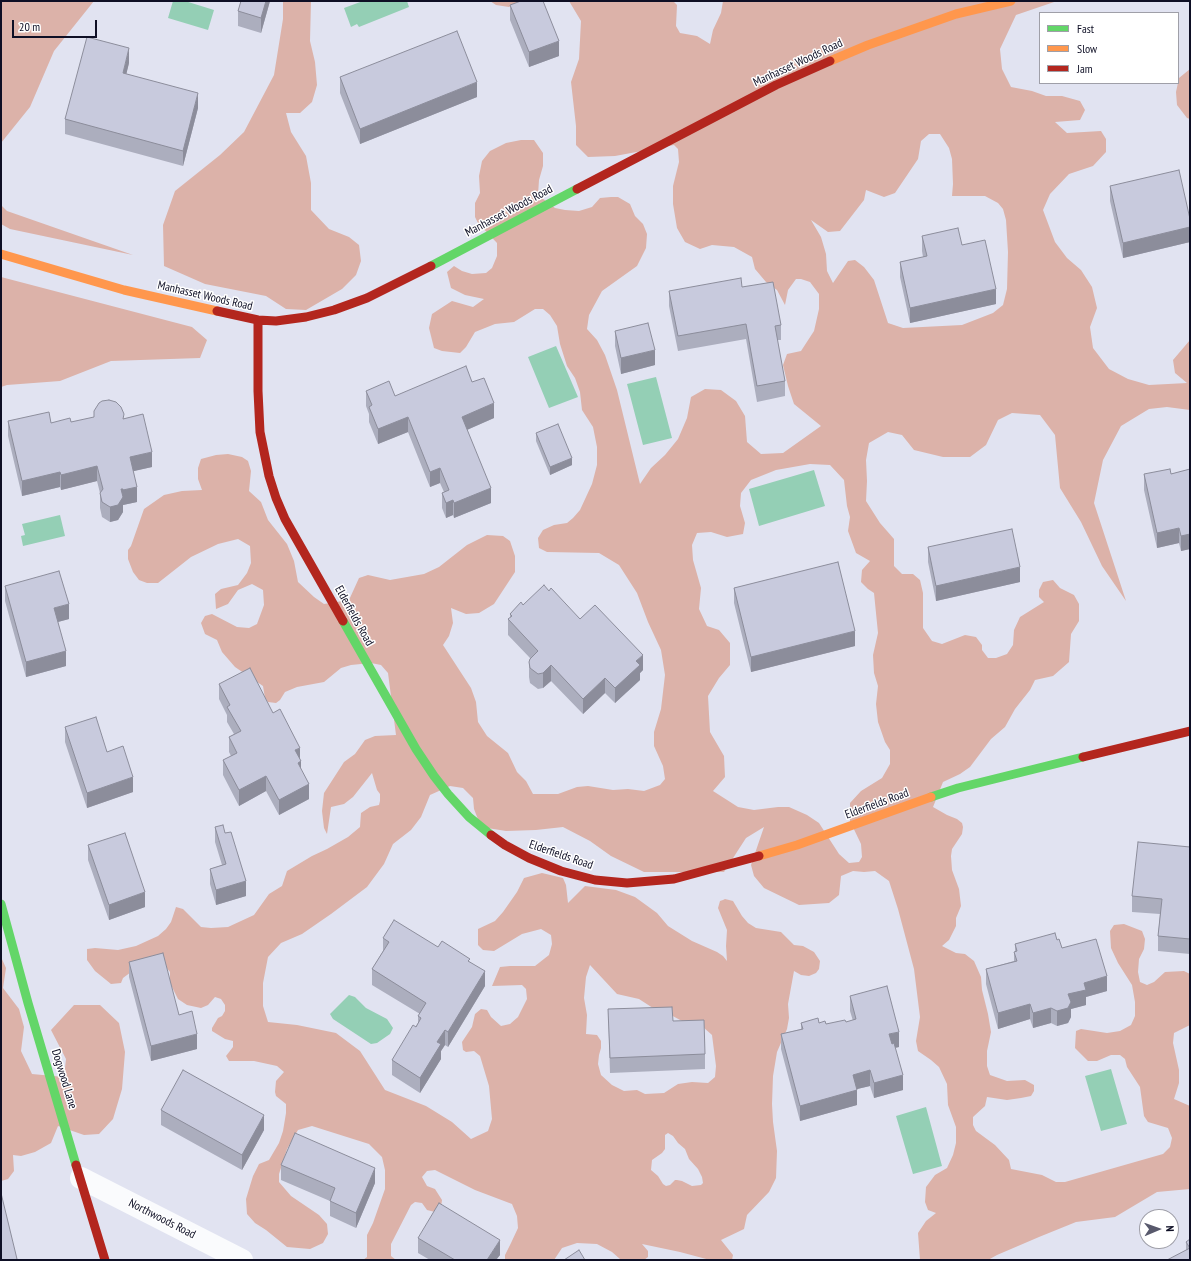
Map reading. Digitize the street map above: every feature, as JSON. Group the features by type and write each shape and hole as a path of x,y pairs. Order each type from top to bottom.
{"street":[{"name":"Manhasset Woods Road","path":"1,254 124,290 258,320 276,321 306,317 334,310 367,298 776,85 868,44 956,14 1011,1"},
{"name":"Elderfields Road","path":"258,320 258,391 260,432 269,476 285,519 416,749 434,776 469,817 505,845 529,858 561,871 595,880 627,883 674,879 797,845 958,788 1190,731"},
{"name":"Dogwood Lane","path":"1,904 28,1003 105,1260"},
{"name":"Northwoods Road","path":"81,1178 242,1260"}],"shaded area":[{"path":"1,1 94,1 54,51 30,107 1,143"},
{"path":"173,1 185,1 214,10 208,30 168,18"},
{"path":"283,1 311,1 310,41 315,62 317,85 312,102 300,113 286,113 291,132 306,156 311,183 311,210 329,229 349,237 359,245 361,261 356,275 342,289 306,310 286,309 266,296 205,284 164,266 163,225 175,191 220,155 244,132 274,75 283,19"},
{"path":"363,1 407,1 409,7 359,27 357,24 351,27 344,8"},
{"path":"490,1 521,1 509,7 496,5"},
{"path":"569,1 673,1 677,5 676,26 680,33 697,36 710,44 713,30 721,13 723,1 1057,1 1016,15 1000,49 1002,69 1011,87 1032,91 1046,96 1062,96 1080,101 1085,110 1080,120 1055,122 1067,133 1101,131 1106,139 1106,152 1093,166 1069,174 1050,194 1043,210 1055,242 1067,258 1081,270 1092,287 1097,308 1090,327 1093,348 1109,369 1128,379 1149,385 1187,383 1175,373 1173,360 1190,340 1190,410 1167,407 1149,409 1121,426 1103,460 1094,503 1126,601 1102,566 1081,522 1060,488 1055,435 1040,415 1012,413 998,420 986,445 970,457 943,457 914,450 902,435 888,432 869,443 866,460 866,501 880,523 894,539 894,566 902,574 913,574 920,580 923,593 923,628 932,641 942,644 965,635 976,637 982,645 982,650 988,658 996,658 1007,654 1013,645 1014,630 1020,617 1044,602 1039,597 1039,590 1043,582 1053,580 1060,588 1074,595 1079,604 1079,621 1071,634 1069,662 1053,676 1035,680 1030,690 1015,709 1005,727 991,739 970,767 960,774 943,782 933,807 957,819 962,823 963,827 962,834 952,849 951,856 952,870 959,889 961,906 956,918 956,926 949,940 942,946 956,953 965,954 974,961 981,977 982,990 991,1032 987,1051 987,1066 990,1075 1007,1081 1025,1080 1034,1085 1034,1091 1031,1096 1007,1100 987,1097 985,1106 973,1117 973,1125 976,1131 995,1145 1009,1160 1011,1169 1042,1175 1056,1182 1065,1182 1163,1154 1170,1147 1172,1138 1168,1128 1148,1122 1144,1116 1140,1087 1127,1067 1125,1059 1120,1055 1111,1055 1097,1061 1088,1061 1075,1048 1076,1031 1081,1029 1107,1033 1120,1031 1131,1025 1135,1016 1135,1002 1132,985 1118,963 1111,948 1110,931 1114,925 1124,924 1142,931 1145,939 1144,949 1139,959 1138,972 1140,982 1147,985 1154,982 1165,972 1184,971 1190,974 1190,1025 1174,1033 1173,1043 1179,1070 1179,1083 1174,1099 1190,1106 1190,1189 1157,1192 1115,1217 1076,1222 988,1260 920,1260 918,1233 926,1221 936,1213 928,1210 925,1202 926,1187 935,1175 947,1168 953,1155 956,1143 956,1127 948,1105 947,1084 939,1067 918,1051 916,1041 920,1017 914,969 889,881 875,871 853,871 841,876 839,895 829,903 799,905 764,888 754,876 751,865 764,827 746,838 724,872 644,872 611,856 590,841 563,827 506,831 481,827 474,809 473,798 463,788 450,786 430,795 421,817 411,830 393,844 384,864 367,887 302,934 281,943 268,957 263,983 263,1006 268,1022 297,1025 336,1033 360,1051 385,1090 426,1106 452,1122 471,1139 488,1131 492,1119 489,1086 480,1056 474,1051 466,1052 463,1050 462,1042 472,1027 475,1014 481,1009 487,1010 491,1017 501,1026 510,1024 518,1017 527,999 526,989 522,985 492,986 500,967 535,966 549,955 552,944 551,935 541,929 522,934 494,951 483,950 478,945 478,929 495,921 517,892 524,878 542,873 563,878 566,885 568,903 585,886 616,890 635,897 657,913 668,926 692,941 717,952 727,961 727,930 718,908 720,901 725,899 733,901 748,923 756,928 781,932 794,945 803,946 814,952 820,961 819,969 816,973 809,976 801,975 794,971 788,1004 789,1018 787,1029 777,1052 773,1076 772,1104 777,1151 776,1178 769,1192 747,1215 744,1229 721,1240 733,1255 732,1260 710,1260 642,1244 648,1251 648,1257 644,1260 626,1260 620,1259 612,1252 597,1244 577,1243 562,1248 554,1260 505,1260 505,1255 518,1228 517,1216 512,1204 475,1190 435,1170 427,1171 422,1177 427,1186 435,1189 442,1200 441,1207 435,1212 427,1210 422,1203 415,1202 411,1205 391,1244 391,1256 396,1260 363,1260 367,1257 367,1235 373,1223 385,1189 385,1170 382,1157 369,1144 312,1126 298,1130 287,1149 279,1174 279,1182 291,1196 319,1215 327,1224 328,1234 323,1243 310,1249 287,1247 255,1223 247,1214 246,1199 253,1176 259,1164 269,1160 279,1143 283,1131 286,1104 276,1096 275,1092 276,1081 284,1072 277,1066 254,1061 229,1061 226,1056 233,1047 233,1041 225,1039 212,1031 212,1028 218,1018 222,1016 225,1011 225,1005 221,999 215,997 208,1005 201,1008 187,1005 178,999 170,983 170,972 165,966 131,972 123,978 121,983 111,984 95,971 87,960 87,949 95,948 118,950 136,946 158,936 171,922 176,907 183,909 201,927 228,927 254,915 269,894 282,886 287,871 348,837 360,827 361,813 370,807 379,805 380,794 377,790 372,773 353,797 344,804 331,807 327,834 324,828 322,811 324,793 344,762 355,754 365,740 375,736 396,735 388,673 381,665 371,663 351,665 341,668 324,682 297,687 285,692 276,703 268,702 265,698 263,686 235,667 222,652 217,640 205,634 201,623 205,616 212,614 237,627 249,628 257,624 264,605 263,590 252,584 238,590 228,604 216,609 215,594 221,589 238,585 247,573 251,563 250,546 238,539 218,544 191,557 158,583 147,583 139,580 133,572 128,559 128,550 131,546 144,509 164,495 182,491 202,490 198,479 198,468 201,459 216,455 228,454 242,457 248,461 251,471 249,491 261,502 268,520 287,544 294,561 298,582 324,604 349,600 359,578 368,575 390,580 424,574 439,567 467,545 487,535 503,536 510,541 515,556 515,572 494,604 479,613 466,614 451,608 453,623 449,636 443,645 471,688 476,702 478,722 487,736 508,753 517,772 526,781 533,794 558,794 577,787 588,786 613,790 628,789 644,791 660,785 665,779 663,766 654,746 654,732 661,709 665,675 661,650 637,593 619,565 599,553 547,552 539,548 538,538 543,530 554,525 567,523 580,510 592,484 597,465 597,447 593,427 582,410 580,392 575,378 567,366 560,344 557,326 550,315 543,309 535,309 514,322 495,324 475,332 466,347 460,353 442,351 434,348 429,328 432,314 452,301 473,307 484,299 465,295 451,288 447,272 454,266 462,271 472,274 486,273 492,268 497,256 497,243 478,223 475,217 475,203 480,193 479,176 482,161 490,151 506,143 521,140 534,140 543,153 543,166 539,180 538,195 555,208 579,211 592,207 600,198 611,197 618,197 630,204 635,216 643,224 647,234 646,248 637,266 602,291 589,315 587,329 597,340 605,355 617,390 640,484 651,468 665,455 678,439 687,418 691,397 705,389 721,390 736,401 745,416 747,442 761,454 783,453 821,426 794,404 783,365 787,354 801,351 814,331 819,309 819,294 810,282 796,279 788,290 785,305 777,290 766,282 755,269 752,257 734,247 712,245 700,249 685,242 677,228 673,204 673,186 679,162 678,149 674,145 615,156 588,157 576,145 576,126 571,82 579,59 581,21","holes":["929,134 940,134 949,148 952,159 952,196 985,196 998,203 1003,209 1006,220 1008,252 1007,289 1003,305 993,313 962,325 903,328 888,323 874,280 864,267 855,260 848,261 833,283 827,271 826,254 821,237 811,220 828,232 840,231 864,200 866,190 884,197 895,193 918,159 921,141","810,464 830,465 844,480 847,506 850,517 848,531 856,553 870,561 862,570 861,582 874,593 878,633 873,655 874,673 878,686 876,704 878,722 885,742 890,750 890,764 882,778 861,791 850,803 850,821 861,844 862,857 859,862 849,863 839,854 819,823 807,815 789,807 754,810 738,807 713,791 725,777 724,756 710,732 708,696 719,678 730,665 730,643 719,630 707,626 699,609 701,588 693,560 692,545 697,533 711,532 727,537 743,534 745,523 740,506 741,493 751,480 776,470","590,965 617,994 639,999 656,1010 669,1014 682,1021 703,1027 712,1035 716,1066 715,1077 708,1083 692,1082 678,1084 664,1093 645,1094 637,1090 624,1091 612,1085 601,1075 598,1064 601,1041 597,1035 586,1034 587,1015 584,998 586,977","668,1133 673,1136 685,1149 689,1159 698,1169 702,1177 703,1183 701,1185 692,1186 682,1181 675,1180 670,1185 666,1186 651,1170 652,1160 665,1149 665,1135"]},
{"path":"1190,69 1190,119 1187,118 1177,105 1176,92 1178,84 1179,84 1179,78"},
{"path":"1,205 7,211 133,255 10,229 1,224"},
{"path":"1,277 192,327 207,340 200,358 111,361 60,381 7,385 1,387"},
{"path":"556,346 578,397 549,408 528,357"},
{"path":"656,377 672,438 643,445 627,384"},
{"path":"814,470 825,506 759,526 749,489"},
{"path":"60,515 65,536 23,546 21,536 25,535 22,524"},
{"path":"1,957 6,968 3,988 19,1009 24,1027 21,1051 32,1074 64,1077 66,1059 51,1030 74,1005 100,1005 119,1023 125,1052 122,1089 113,1119 99,1134 84,1135 58,1126 51,1143 35,1152 21,1156 13,1155 14,1171 8,1179 1,1181"},
{"path":"349,995 355,997 366,1008 387,1019 393,1028 390,1034 377,1043 371,1044 333,1019 330,1014"},
{"path":"1111,1069 1127,1124 1101,1131 1085,1076"},
{"path":"926,1107 942,1166 913,1174 896,1116"}],"building":[{"path":"241,1 266,1 261,18 238,11"},
{"path":"521,1 543,1 559,41 529,52 510,5"},
{"path":"457,31 477,82 360,129 340,77"},
{"path":"87,37 129,48 123,73 198,93 183,151 65,119"},
{"path":"1179,170 1190,219 1190,227 1123,243 1110,186"},
{"path":"958,228 962,245 985,240 996,289 910,308 900,262 927,256 922,236"},
{"path":"741,278 742,287 773,282 781,325 775,326 785,381 757,386 746,324 678,336 669,291"},
{"path":"648,323 655,350 621,358 615,331"},
{"path":"466,366 472,382 484,378 494,403 462,417 491,488 454,503 453,500 446,503 442,493 449,490 440,468 430,472 408,417 378,429 369,407 372,405 366,391 389,381 395,396"},
{"path":"109,400 116,402 121,407 124,414 123,419 143,414 152,452 130,457 137,487 123,490 121,489 123,497 118,505 110,507 102,502 100,493 103,489 97,466 61,475 60,472 22,481 8,421 49,412 51,423 70,418 71,422 94,417 94,411 99,403"},
{"path":"558,424 572,458 550,467 536,433"},
{"path":"1170,469 1171,474 1190,469 1190,534 1181,536 1179,528 1157,533 1144,474"},
{"path":"1012,529 1020,567 936,586 928,547"},
{"path":"838,562 855,631 751,657 734,588"},
{"path":"59,571 69,604 54,608 66,651 26,662 5,586"},
{"path":"544,585 549,591 551,588 580,619 595,605 643,655 636,661 640,665 615,688 605,678 583,699 551,665 543,673 538,674 530,668 530,659 538,651 508,619 512,616 510,614 521,602 523,605"},
{"path":"250,668 273,713 280,709 300,748 295,750 301,761 298,763 309,784 279,800 266,776 239,790 223,760 237,753 229,737 241,731 227,707 230,705 219,684"},
{"path":"96,717 107,752 123,746 133,777 87,793 65,727"},
{"path":"223,825 225,833 231,832 246,881 216,890 210,869 226,864 215,827"},
{"path":"125,833 145,892 109,905 88,845"},
{"path":"1138,842 1190,847 1190,939 1158,936 1162,899 1132,896"},
{"path":"394,920 438,947 442,941 470,959 468,961 485,971 448,1032 445,1030 437,1042 441,1044 420,1078 392,1060 413,1025 416,1027 421,1018 418,1016 426,1003 372,969 389,942 383,938"},
{"path":"1055,933 1062,948 1096,939 1107,976 1084,983 1086,990 1068,994 1071,1002 1068,1008 1057,1011 1051,1008 1033,1013 1030,1004 998,1013 986,969 1017,961 1014,952 1017,951 1015,944"},
{"path":"163,953 179,1015 192,1011 197,1034 151,1046 129,962"},
{"path":"887,986 899,1032 889,1034 892,1044 894,1043 903,1075 874,1083 870,1070 853,1075 857,1090 800,1106 781,1034 803,1029 801,1023 818,1018 819,1023 825,1021 826,1024 845,1020 846,1022 856,1019 850,996"},
{"path":"672,1007 673,1021 704,1020 705,1054 610,1058 608,1009"},
{"path":"183,1070 264,1115 242,1155 161,1110"},
{"path":"295,1133 375,1168 356,1213 330,1201 335,1188 281,1165"},
{"path":"1,1193 17,1259 15,1260 1,1260"},
{"path":"439,1203 500,1240 487,1260 455,1260 418,1238"},
{"path":"1190,1239 1190,1248 1186,1242"},
{"path":"1190,1248 1190,1260 1167,1260"},
{"path":"579,1250 585,1260 564,1260"}],"traffic: fast":[{"path":"431,266 577,189"},
{"path":"343,621 416,749 434,776 469,817 491,835"},
{"path":"931,797 958,788 1083,757"},
{"path":"1,904 28,1003 76,1165"}],"traffic: slow":[{"path":"830,61 868,45 956,14 1011,1"},
{"path":"1,254 124,290 217,311"},
{"path":"759,856 797,845 931,797"}],"traffic: jam":[{"path":"577,189 776,85 830,61"},
{"path":"217,311 258,320 276,321 306,317 334,310 367,298 431,266"},
{"path":"258,320 258,391 260,432 269,476 285,519 343,621"},
{"path":"1083,757 1190,731"},
{"path":"491,835 505,845 529,858 561,871 595,880 627,883 674,879 759,856"},
{"path":"76,1165 105,1260"}]}
